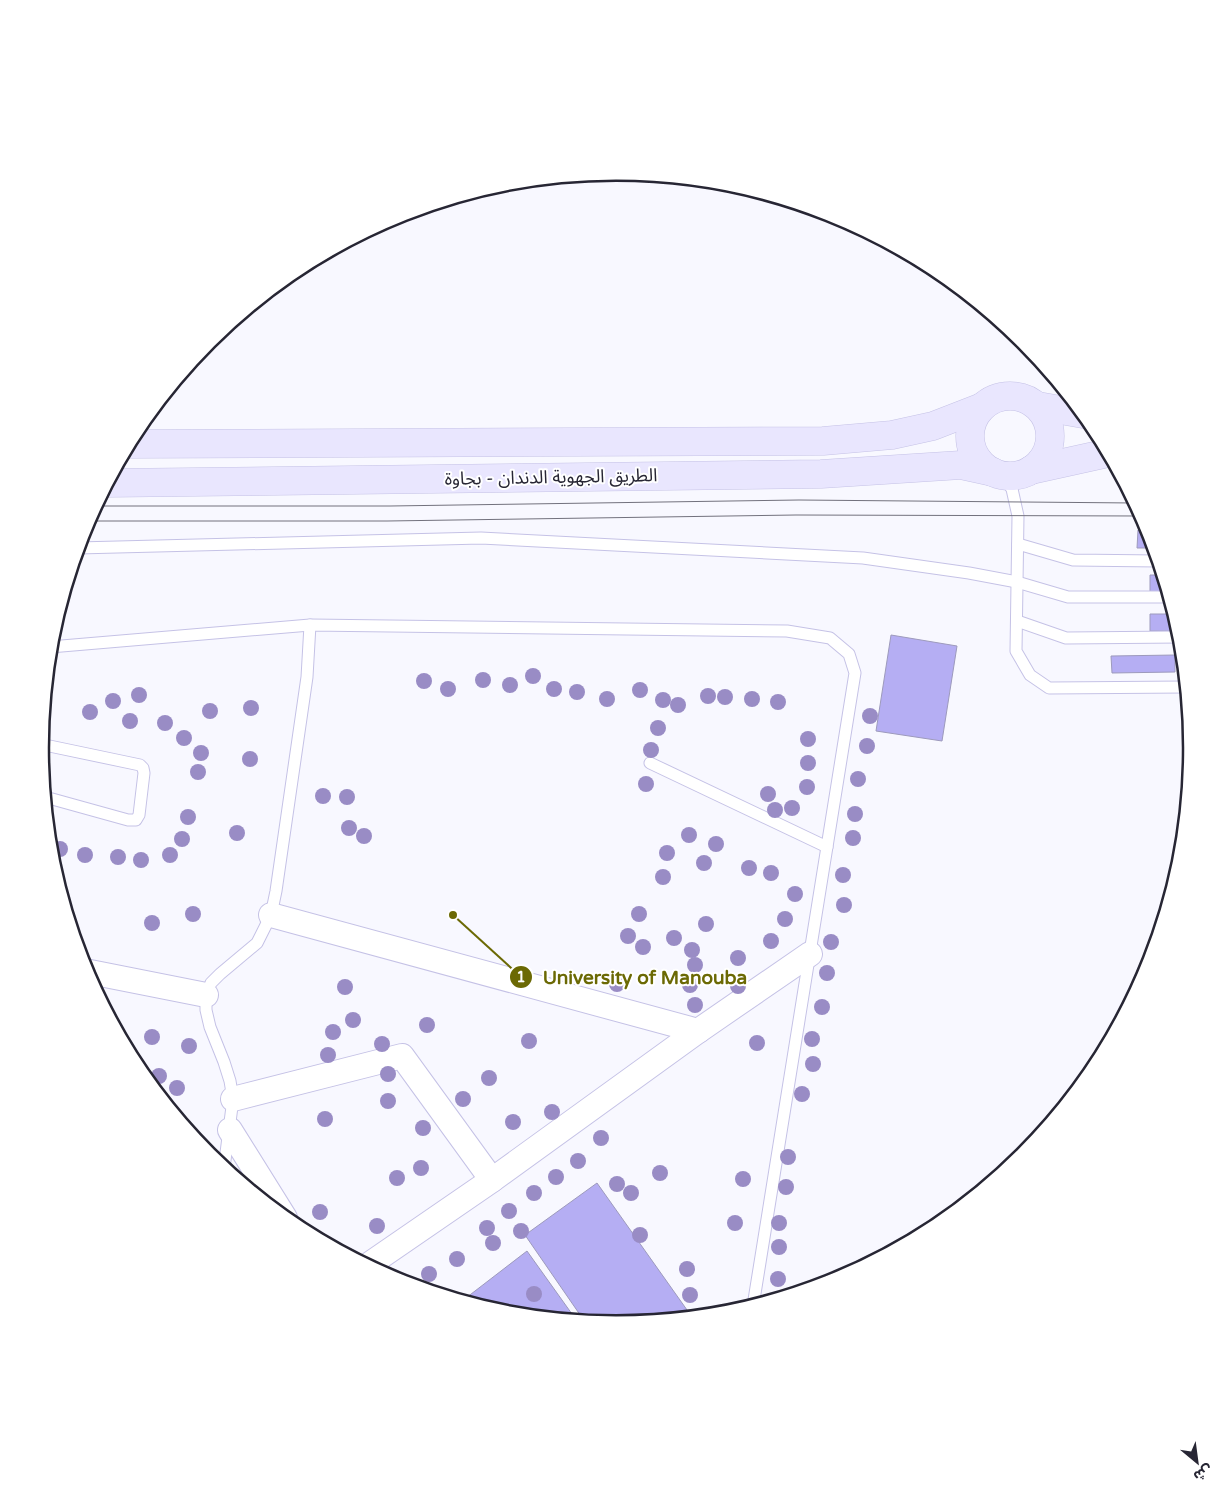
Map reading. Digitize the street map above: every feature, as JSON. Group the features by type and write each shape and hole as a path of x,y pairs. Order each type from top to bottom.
{"main road":[{"path":"1031,470 1041,462 1048,452 1051,440 1050,427 1046,416 1038,406 1028,399 1004,396 992,400 982,407 975,417 970,430 970,443 974,455 983,465 998,474 1012,476 1101,455"},
{"path":"1038,406 1073,412"},
{"name":"الطريق الجهوية الدندان - بجاوة","path":"137,444 823,441 900,433 934,426 982,407"},
{"name":"الطريق الجهوية الدندان - بجاوة","path":"116,482 821,474 961,465 998,474"}],"street":[{"path":"271,915 698,1031"},
{"path":"374,1261 492,1180 698,1031 810,954"},
{"path":"95,973 206,995"},
{"path":"233,1099 402,1056 492,1180"},
{"path":"230,1130 273,1201"}],"lane":[{"path":"998,474 1012,489 1016,502 1018,516 1016,651 1030,675 1049,688 1179,687"},
{"path":"86,548 480,538 863,558 970,573 1017,582 1068,597 1162,597"},
{"path":"1018,544 1073,560 1151,560"},
{"path":"1017,621 1066,638 1172,637"},
{"path":"59,646 310,625 787,631 830,638 849,654 855,673 754,1298"},
{"path":"225,1160 233,1099 224,1062 210,1027 206,1010 206,995 212,983 220,974 257,943 271,915 308,677 310,625"},
{"path":"49,746 140,765 144,773 139,815 136,820 128,820 51,799"},
{"path":"650,763 827,847"}],"building":[{"path":"1138,530 1140,530 1146,548 1137,548"},
{"path":"1150,575 1156,575 1161,592 1150,593"},
{"path":"1150,614 1167,614 1170,631 1150,631"},
{"path":"891,635 957,646 942,741 876,731"},
{"path":"1175,655 1175,672 1112,673 1111,656"},
{"path":"597,1183 688,1311 653,1315 580,1315 525,1235"},
{"path":"527,1251 572,1314 505,1305 469,1296"}],"tram line":[{"path":"103,506 390,506 799,500 1127,503"},
{"path":"97,521 387,521 796,515 1133,516"}],"place":[{"name":"University of Manouba","path":"453,915"}]}
